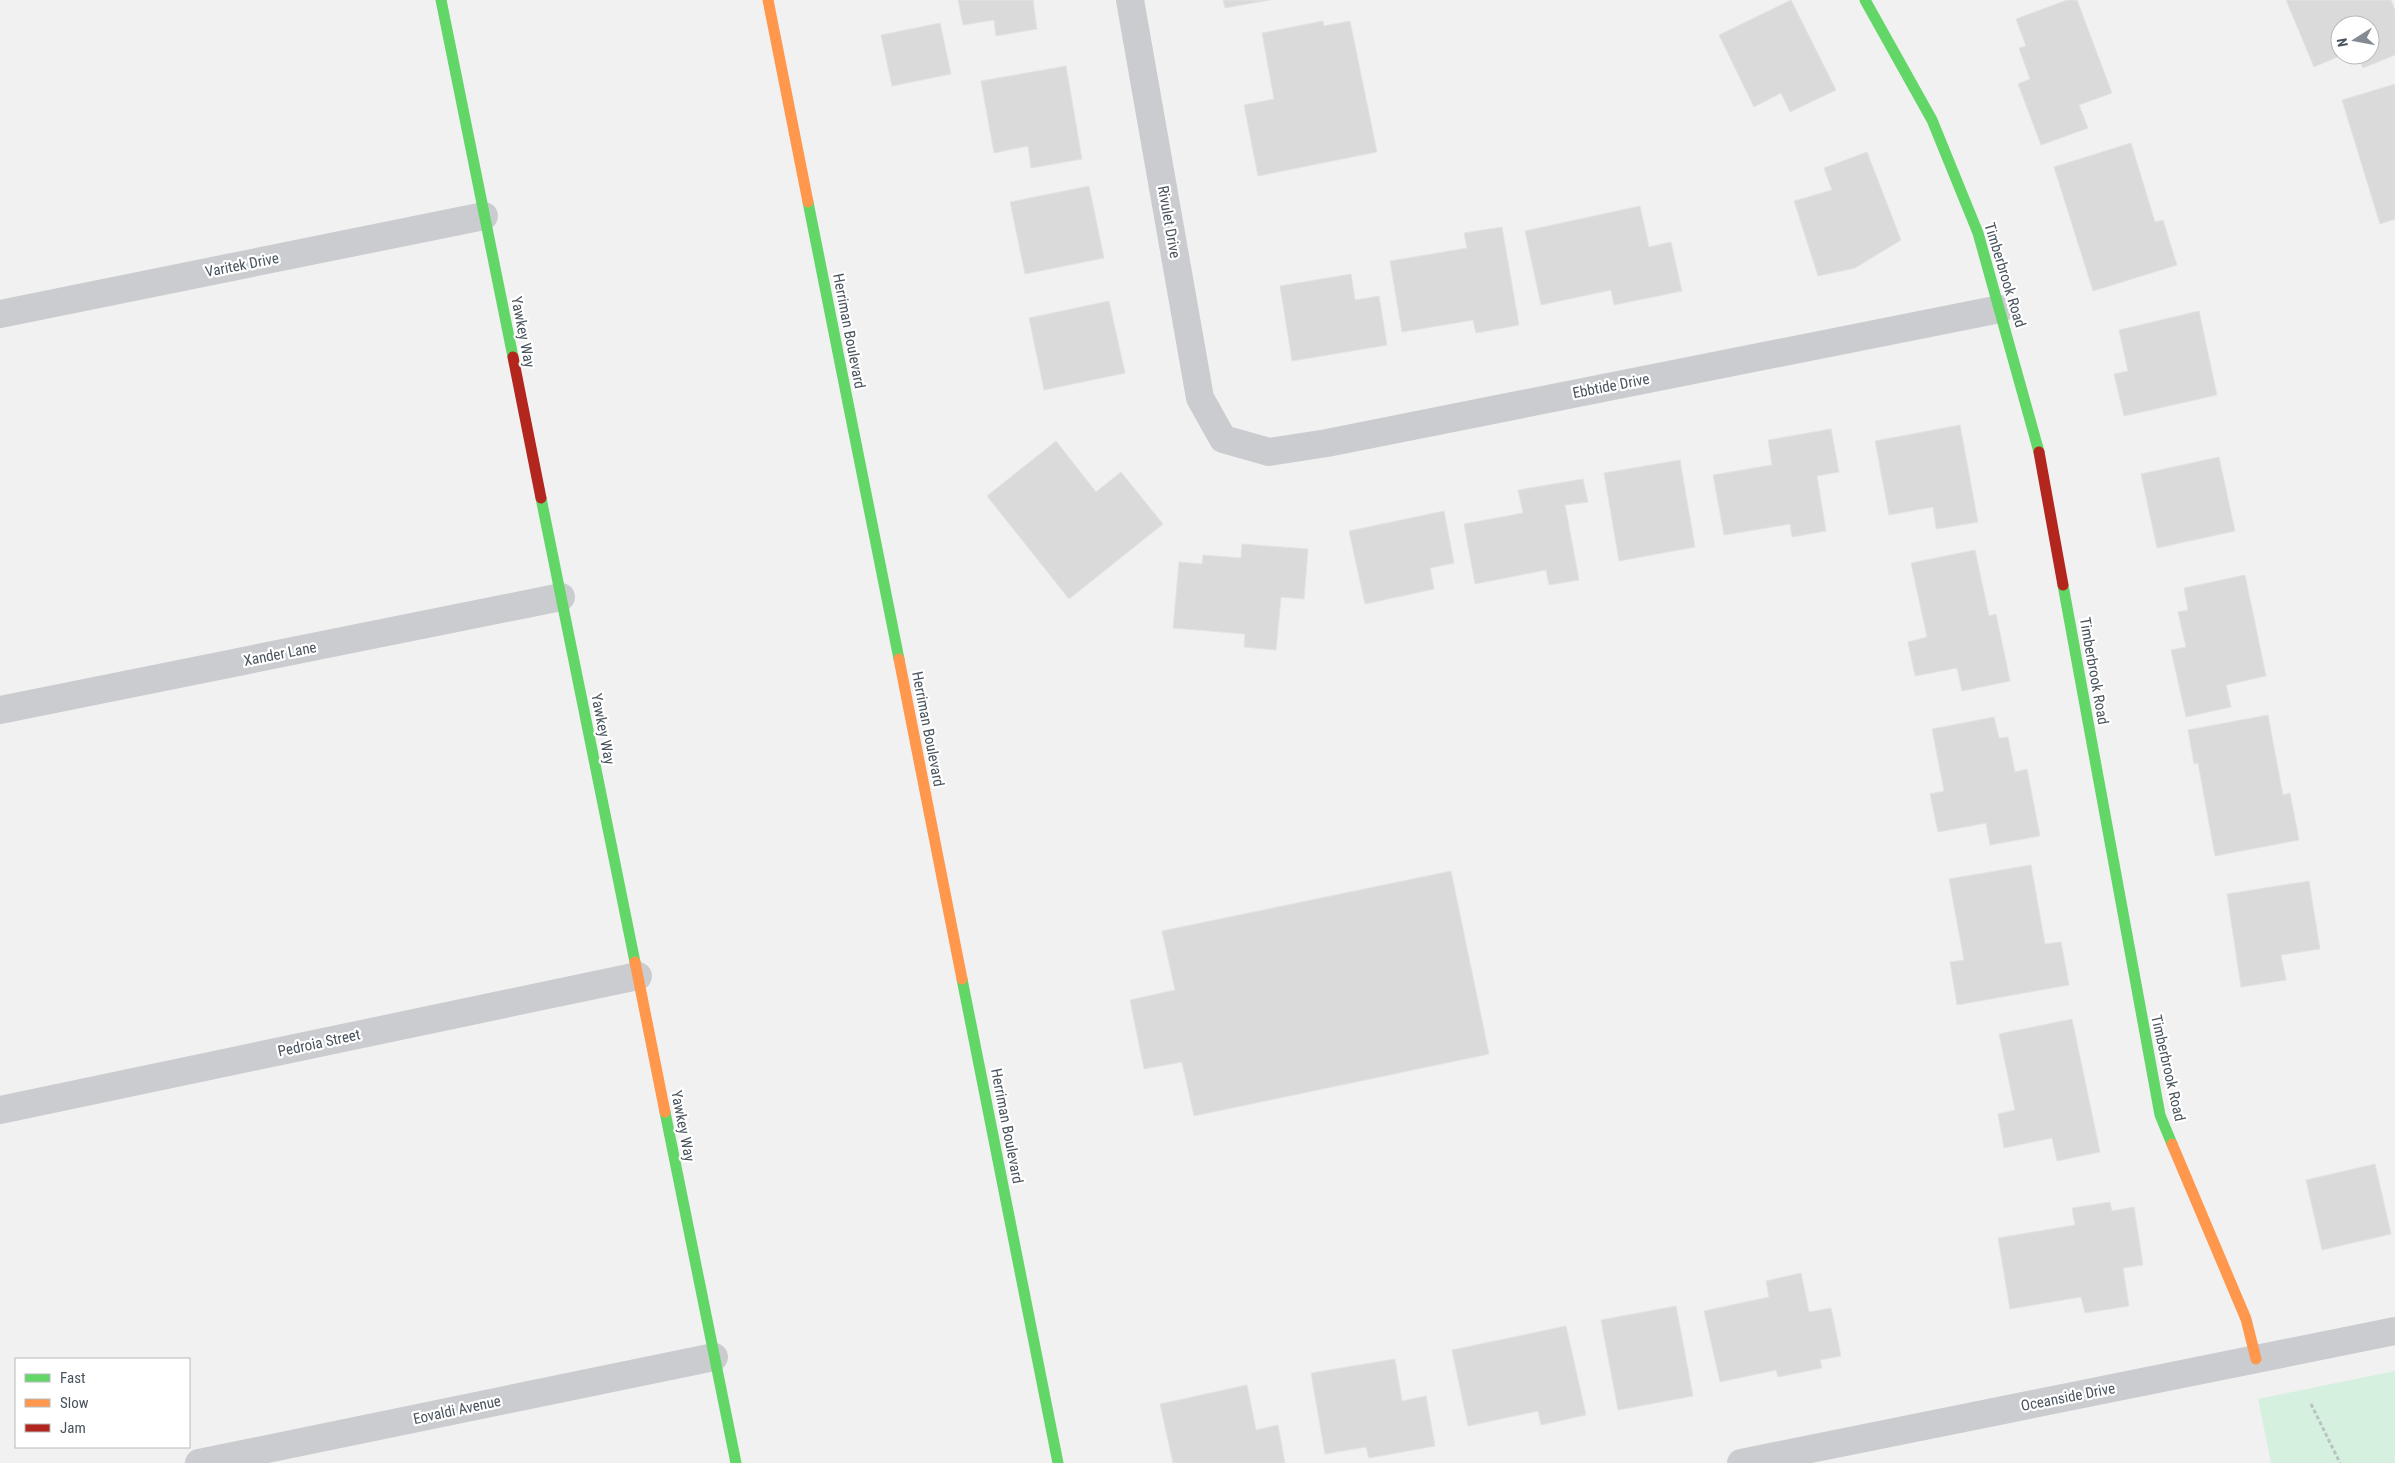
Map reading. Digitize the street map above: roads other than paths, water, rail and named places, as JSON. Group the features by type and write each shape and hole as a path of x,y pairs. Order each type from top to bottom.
{"street":[{"name":"Yawkey Way","path":"441,0 736,1463"},
{"name":"Herriman Boulevard","path":"768,0 1058,1463"},
{"name":"Rivulet Drive","path":"1130,0 1200,398 1224,439"},
{"name":"Timberbrook Road","path":"1866,0 1932,120 1978,233 2000,309 2037,441 2160,1115 2246,1319 2256,1359"},
{"name":"Varitek Drive","path":"0,314 484,216"},
{"name":"Ebbtide Drive","path":"1224,439 1269,452 1327,443 2000,309"},
{"name":"Xander Lane","path":"0,710 561,597"},
{"name":"Pedroia Street","path":"0,1110 638,976"},
{"name":"Oceanside Drive","path":"1742,1463 2395,1331"},
{"name":"Eovaldi Avenue","path":"199,1463 714,1357"}]}
